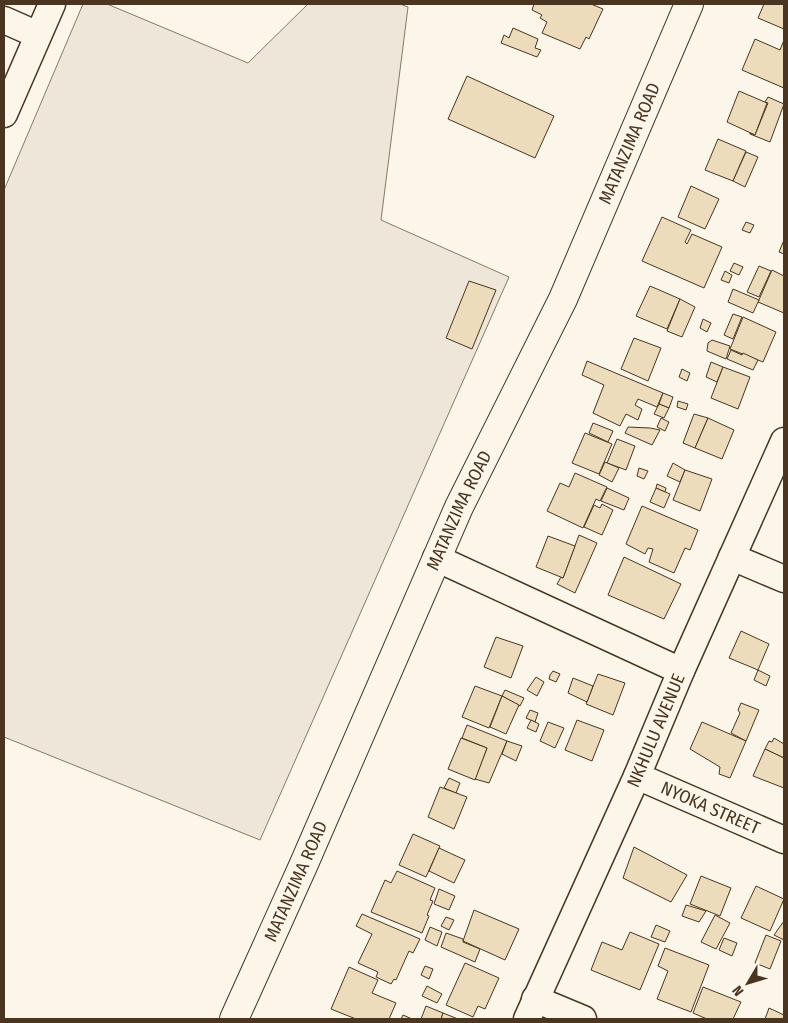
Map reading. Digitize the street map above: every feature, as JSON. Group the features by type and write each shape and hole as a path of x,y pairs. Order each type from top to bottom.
{"street":[{"path":"4,114 52,4"},
{"name":"MATANZIMA ROAD","path":"234,1019 307,857 459,507 563,299 689,4"},
{"path":"4,20 38,35"},
{"name":"NKHULU AVENUE","path":"531,1009 637,776 681,671 784,441"},
{"path":"732,557 784,580"},
{"path":"436,558 681,671"},
{"name":"NYOKA STREET","path":"637,776 784,840"},
{"path":"531,1009 583,1019"}],"shaded area":[{"path":"83,4 107,4 248,63 308,4 400,4 408,7 381,220 509,277 260,840 4,737 4,190"}],"building":[{"path":"534,4 591,4 603,9 589,39 586,37 580,49 542,33 547,22 540,18 542,15 532,10"},
{"path":"764,4 784,4 784,29 758,18"},
{"path":"513,28 538,39 535,48 541,50 537,57 501,43 504,35 509,38"},
{"path":"755,39 780,50 784,40 784,88 742,70"},
{"path":"467,76 554,116 535,158 448,119"},
{"path":"739,91 767,103 755,135 727,122"},
{"path":"768,97 784,104 770,142 750,134 755,135 768,103 765,102"},
{"path":"718,139 746,151 733,181 705,170"},
{"path":"746,152 758,157 745,187 733,181"},
{"path":"691,186 719,199 705,229 678,217"},
{"path":"662,217 691,230 685,242 687,244 692,234 722,247 704,288 642,261"},
{"path":"746,222 754,225 750,233 742,230"},
{"path":"784,240 784,254 779,252"},
{"path":"734,263 743,267 739,275 730,271"},
{"path":"759,266 771,271 759,297 747,292"},
{"path":"772,270 784,276 784,313 758,302"},
{"path":"725,271 732,275 729,283 721,280"},
{"path":"469,281 496,290 472,349 446,338"},
{"path":"650,286 680,299 667,329 636,316"},
{"path":"733,289 759,300 753,313 728,302"},
{"path":"680,299 695,307 682,337 667,331"},
{"path":"733,314 742,317 733,339 724,335"},
{"path":"743,317 776,332 763,362 730,349"},
{"path":"703,319 711,323 707,332 700,328"},
{"path":"634,338 661,348 648,381 621,369"},
{"path":"712,340 730,346 726,359 707,351 708,343"},
{"path":"731,350 758,360 753,370 727,359"},
{"path":"587,361 663,393 657,407 638,399 635,405 642,409 638,420 626,414 620,426 593,413 604,385 582,375"},
{"path":"711,362 723,367 717,382 706,377"},
{"path":"723,367 750,377 738,409 711,398"},
{"path":"682,369 690,373 687,381 679,377"},
{"path":"663,393 673,397 669,408 659,404"},
{"path":"678,401 688,404 686,410 677,407"},
{"path":"659,404 669,408 664,418 654,414"},
{"path":"694,414 708,418 695,448 683,443"},
{"path":"661,418 669,422 665,431 657,427"},
{"path":"708,418 734,430 722,459 695,448"},
{"path":"593,423 613,431 608,442 589,433"},
{"path":"628,427 660,430 652,445 625,433"},
{"path":"585,433 612,444 599,474 572,463"},
{"path":"617,439 635,446 626,470 607,463"},
{"path":"605,462 619,468 612,482 599,475"},
{"path":"673,463 685,470 680,482 667,476"},
{"path":"639,468 648,471 644,479 637,476"},
{"path":"685,470 712,479 700,511 673,500"},
{"path":"575,473 607,487 600,501 596,499 583,528 547,511 560,483 569,487"},
{"path":"657,484 666,488 665,492 656,488"},
{"path":"607,488 629,498 624,510 601,501"},
{"path":"656,488 670,494 664,508 650,502"},
{"path":"602,504 613,510 602,535 584,527 594,505 600,508"},
{"path":"642,506 698,530 690,550 685,548 674,573 649,562 653,549 648,548 645,554 626,544"},
{"path":"579,535 597,543 575,593 557,584 561,577 563,578"},
{"path":"548,536 575,546 563,578 536,567"},
{"path":"624,557 681,584 664,619 608,595"},
{"path":"741,631 769,644 758,670 729,658"},
{"path":"496,637 523,646 511,678 484,667"},
{"path":"758,670 770,676 766,686 754,680"},
{"path":"553,671 560,674 556,682 549,679"},
{"path":"598,674 625,683 613,715 586,704"},
{"path":"536,677 544,682 537,696 527,690"},
{"path":"573,678 593,686 587,702 568,693"},
{"path":"475,686 502,696 489,728 462,717"},
{"path":"505,690 524,698 520,706 502,696"},
{"path":"502,696 519,705 506,734 490,727"},
{"path":"741,703 759,710 746,741 731,733 740,713 738,710"},
{"path":"530,710 538,713 535,722 526,718"},
{"path":"531,720 539,724 536,732 527,728"},
{"path":"577,720 604,730 592,761 565,750"},
{"path":"548,722 564,728 555,748 540,741"},
{"path":"702,722 746,741 730,778 719,774 720,767 690,749"},
{"path":"467,725 507,741 489,783 475,779 487,748 462,738"},
{"path":"461,738 487,748 475,780 448,769"},
{"path":"774,738 784,744 784,758 765,749 769,741 772,742"},
{"path":"507,741 522,746 516,761 502,754"},
{"path":"765,749 784,758 784,788 753,776"},
{"path":"449,778 460,783 456,793 444,788"},
{"path":"440,787 467,797 454,829 428,817"},
{"path":"413,834 440,846 426,877 399,865"},
{"path":"634,847 687,875 671,902 623,878"},
{"path":"439,848 465,860 454,883 429,871"},
{"path":"397,871 435,888 430,900 433,901 427,915 429,916 422,933 371,912 385,880 391,883"},
{"path":"701,876 731,888 720,916 690,904"},
{"path":"756,886 784,899 770,931 741,918"},
{"path":"439,889 455,896 449,910 434,904"},
{"path":"686,905 706,911 699,922 682,916"},
{"path":"474,910 519,929 505,960 463,941"},
{"path":"362,914 420,939 413,953 409,951 396,980 394,979 391,984 376,977 378,972 358,963 372,934 356,926"},
{"path":"715,915 730,923 716,949 701,942"},
{"path":"446,917 454,920 449,930 441,926"},
{"path":"784,921 784,940 774,935"},
{"path":"656,925 670,931 665,942 651,937"},
{"path":"430,927 442,932 437,946 425,940"},
{"path":"630,932 659,944 640,990 591,970 602,942 622,950"},
{"path":"446,933 463,939 463,942 480,949 475,962 441,947"},
{"path":"766,935 781,941 770,969 755,963"},
{"path":"724,938 737,943 732,956 719,950"},
{"path":"665,948 709,965 691,1012 657,999 668,971 658,966"},
{"path":"465,963 499,978 485,1009 478,1006 473,1017 446,1005"},
{"path":"425,966 433,969 429,979 421,975"},
{"path":"349,967 378,980 372,993 396,1003 389,1019 356,1019 331,1009"},
{"path":"427,986 442,994 437,1003 422,996"},
{"path":"703,987 741,1002 733,1019 707,1019 693,1013"},
{"path":"426,1006 443,1013 441,1019 421,1019"},
{"path":"769,1008 784,1015 784,1019 765,1019"},
{"path":"443,1013 458,1019 441,1019"},
{"path":"403,1015 412,1019 401,1019"}]}
